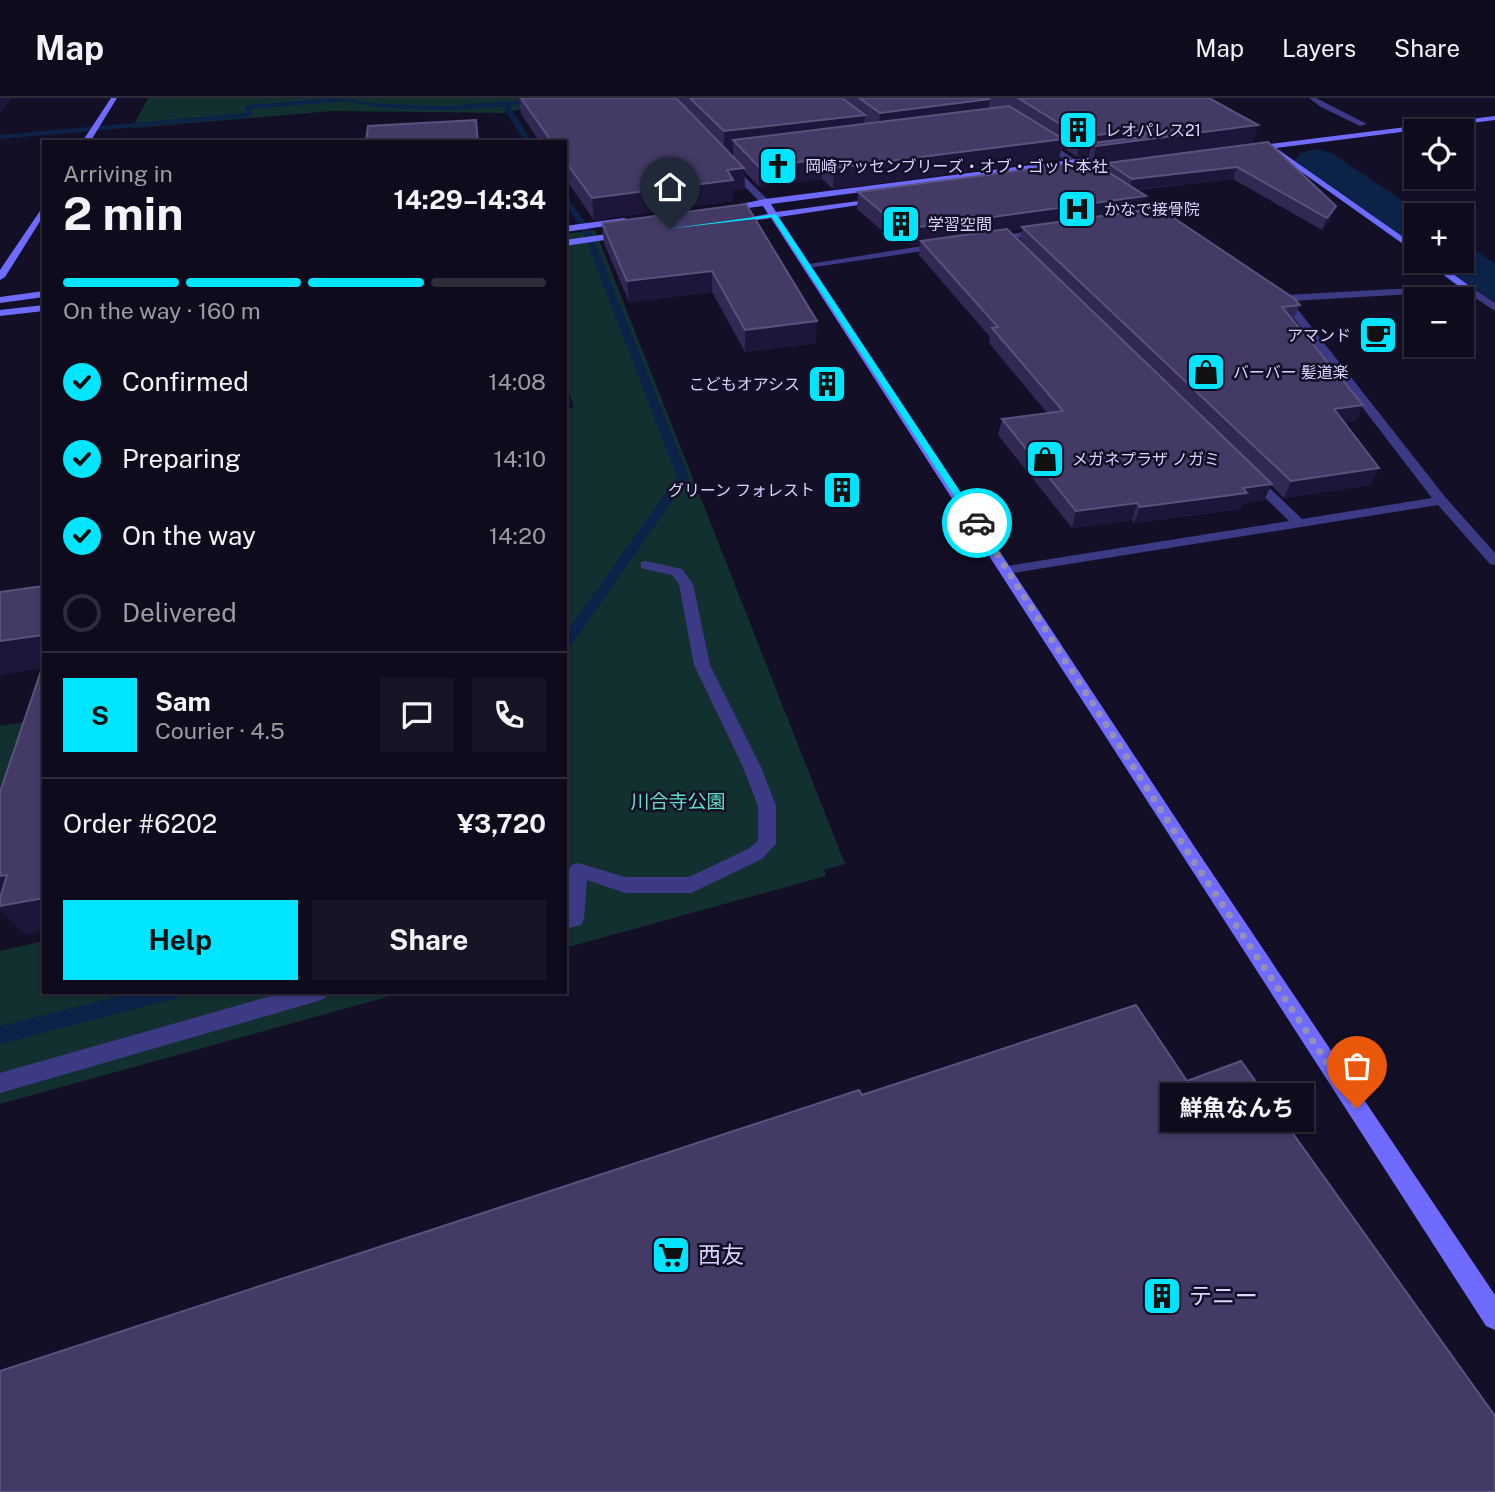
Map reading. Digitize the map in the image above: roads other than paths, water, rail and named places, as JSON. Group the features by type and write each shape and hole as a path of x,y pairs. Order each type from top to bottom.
{"street":[{"path":"87,140 114,98"},
{"path":"1312,98 1323,106 1363,124"},
{"path":"1231,152 1267,141 1495,118"},
{"path":"1349,126 1376,122"},
{"path":"1031,134 1090,173"},
{"path":"1240,140 1267,141 1404,241"},
{"path":"709,210 1125,155"},
{"path":"720,156 765,202 808,265 1189,854 1495,1317"},
{"path":"1077,174 1102,175"},
{"path":"722,222 898,198"},
{"path":"0,277 42,211"},
{"path":"567,229 640,219"},
{"path":"980,240 1060,229"},
{"path":"567,243 643,232"},
{"path":"1006,236 1016,246"},
{"path":"808,265 953,244"},
{"path":"1446,273 1466,287"},
{"path":"1275,291 1286,298 1441,501 1495,561"},
{"path":"1286,298 1404,291"},
{"path":"1474,293 1495,308"},
{"path":"0,300 42,294"},
{"path":"0,313 42,308"},
{"path":"1239,465 1297,522"},
{"path":"1007,570 1441,501"},
{"path":"567,921 574,919 572,866 625,885 691,885 755,854 767,844 767,806 752,767 702,665 686,584 677,572 646,565"},
{"path":"0,1083 311,994"}],"waterway":[{"path":"505,105 548,98"},
{"path":"0,137 248,115 248,107 345,99 382,106 445,108 505,105"},
{"path":"505,105 528,140"},
{"path":"1316,162 1404,224"},
{"path":"567,200 585,227 683,477 567,641"},
{"path":"1474,273 1495,288"},
{"path":"0,1035 162,994"}],"place":[{"name":"レオパレス21","path":"1078,130"},
{"name":"岡崎アッセンブリーズ・オブ・ゴット本社","path":"778,166"},
{"name":"かなで接骨院","path":"1077,209"},
{"name":"学習空間","path":"901,224"},
{"name":"アマンド","path":"1378,335"},
{"name":"バーバー 髪道楽","path":"1206,372"},
{"name":"こどもオアシス","path":"827,384"},
{"name":"メガネプラザ ノガミ","path":"1045,459"},
{"name":"グリーン フォレスト","path":"842,490"},
{"name":"鮮魚なんち","path":"1357,1108"},
{"name":"西友","path":"671,1255"},
{"name":"テニー","path":"1162,1296"}],"park label":[{"name":"川合寺公園","path":"678,801"}]}
